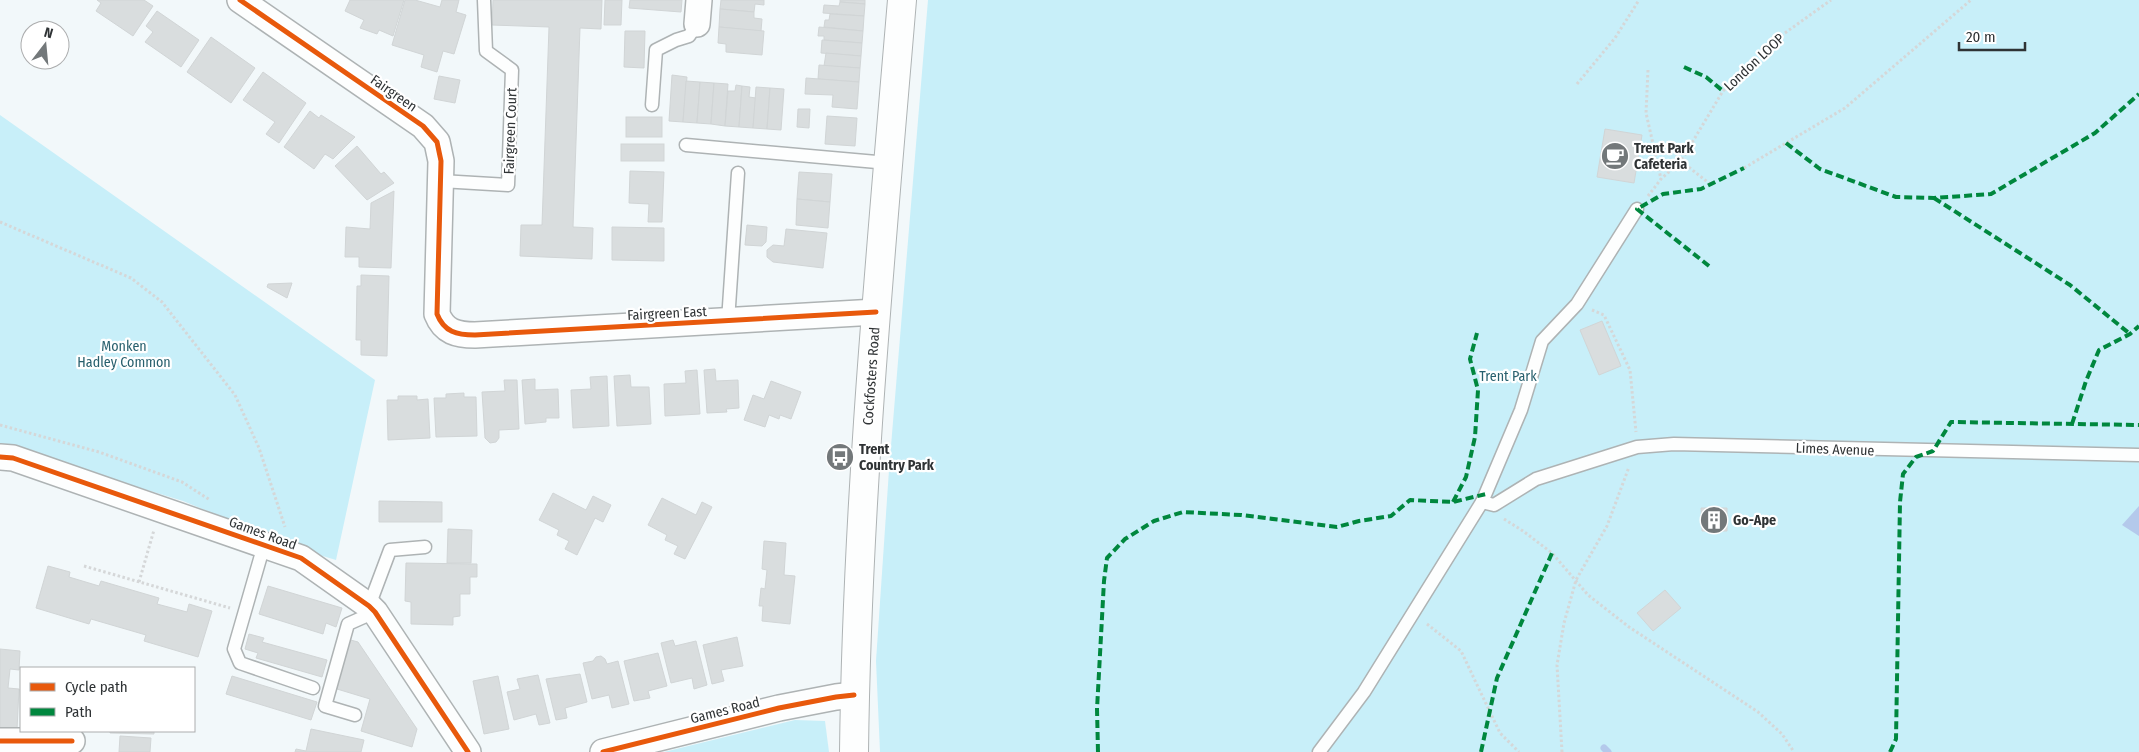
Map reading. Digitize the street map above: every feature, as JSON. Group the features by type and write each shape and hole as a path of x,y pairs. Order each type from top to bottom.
{"main road":[{"name":"Cockfosters Road","path":"854,752 854,695 862,503 902,0"}],"street":[{"name":"Fairgreen","path":"240,0 423,126 437,142 441,161 437,314 441,324 448,330 460,335"},
{"name":"Fairgreen East","path":"460,335 876,312"},
{"name":"Games Road","path":"0,457 13,458 301,558 372,609 468,752"},
{"name":"Games Road","path":"603,752 779,708 854,695"},
{"path":"0,741 72,741"}],"lane":[{"name":"Fairgreen Court","path":"441,181 508,185 512,70 486,51 484,0"},
{"path":"652,105 656,50 689,36 698,12"},
{"path":"686,145 888,163"},
{"path":"728,321 738,173"},
{"path":"1319,752 1364,692 1482,502 1521,410 1542,341 1578,304 1637,209"},
{"name":"Limes Avenue","path":"1482,502 1494,505 1536,479 1637,447 1674,444 2139,455"},
{"path":"264,545 234,649 240,663 313,688"},
{"path":"355,715 325,706 348,624 372,609 390,550 425,547"}],"path":[{"path":"1577,84 1615,38 1639,0"},
{"path":"1744,168 1845,108 1971,0"},
{"path":"1648,70 1646,114 1661,179"},
{"path":"1681,161 1710,184"},
{"path":"0,222 131,278 162,302 235,395 260,448 284,526 301,558"},
{"path":"1562,752 1557,665 1564,623 1576,580 1608,526 1637,447 1630,370 1623,351 1604,315 1578,304"},
{"path":"139,582 161,508"},
{"path":"1500,516 1552,553 1588,595 1629,628 1758,712 1782,734 1794,752"},
{"path":"84,566 245,613"},
{"path":"1412,613 1461,651 1500,733 1518,752"}],"green space":[{"name":"Trent Park","path":"928,0 2139,0 2139,752 880,752 876,661 889,470"},
{"name":"Monken Hadley Common","path":"0,115 375,380 336,560 296,548 183,501 14,449 0,447"},
{"path":"795,720 825,721 829,752 664,752"}],"shaded area":[{"path":"2139,506 2139,536 2122,525"}],"building":[{"path":"97,0 144,0 153,6 133,36 96,11 101,3"},
{"path":"350,0 404,0 393,36 379,30 377,34 360,28 364,20 345,11"},
{"path":"405,0 415,0 440,7 442,0 459,0 456,12 466,15 454,54 443,51 437,72 421,67 424,55 392,45"},
{"path":"493,0 602,0 601,29 580,28 573,227 593,228 592,259 520,256 521,225 542,225 549,27 492,25"},
{"path":"605,0 622,0 621,25 604,25"},
{"path":"630,0 682,0 681,12 629,8"},
{"path":"721,0 764,0 764,5 755,4 754,12 720,9"},
{"path":"840,0 865,0 865,4 840,2"},
{"path":"840,2 865,4 864,16 823,13 824,5 839,6"},
{"path":"720,9 754,12 754,18 762,19 761,31 719,27"},
{"path":"157,11 199,40 181,67 145,42 153,32 146,26"},
{"path":"830,14 864,16 863,31 824,27 825,20 829,20"},
{"path":"719,27 764,31 762,55 726,52 726,44 718,43"},
{"path":"819,27 863,31 862,43 824,40 824,36 818,36"},
{"path":"625,31 645,31 644,68 624,67"},
{"path":"211,37 255,68 231,103 187,72"},
{"path":"822,40 862,43 861,56 821,53"},
{"path":"826,53 861,56 860,68 824,66"},
{"path":"819,65 860,68 859,82 818,79"},
{"path":"263,72 306,103 279,143 266,134 275,122 243,100"},
{"path":"672,75 687,77 683,122 669,121"},
{"path":"439,76 460,80 455,103 434,99"},
{"path":"806,78 859,82 857,109 832,107 833,95 805,94"},
{"path":"686,81 700,82 697,123 683,122"},
{"path":"700,82 714,83 711,124 697,123"},
{"path":"714,83 728,84 725,126 711,124"},
{"path":"736,85 742,86 739,127 725,126 728,91 735,91"},
{"path":"742,86 750,87 749,97 756,98 753,128 739,127"},
{"path":"756,87 770,88 767,129 753,128"},
{"path":"770,88 784,89 781,130 767,129"},
{"path":"798,109 810,109 809,128 797,127"},
{"path":"310,111 319,118 321,115 355,137 333,159 325,154 314,169 284,147"},
{"path":"827,116 857,118 855,146 825,144"},
{"path":"626,117 662,117 662,137 626,137"},
{"path":"1605,129 1642,135 1634,183 1597,177"},
{"path":"621,144 664,144 664,161 621,161"},
{"path":"357,146 381,174 384,172 394,183 367,200 335,166"},
{"path":"630,171 664,172 662,222 648,222 649,204 629,203"},
{"path":"799,172 832,174 830,202 797,199"},
{"path":"394,191 391,268 359,267 359,257 345,257 346,227 370,229 371,203"},
{"path":"797,199 830,202 828,228 796,225"},
{"path":"747,225 767,227 766,242 762,246 745,245"},
{"path":"612,227 664,228 664,261 612,260"},
{"path":"786,229 827,233 823,268 773,262 767,257 767,250 773,245 784,246"},
{"path":"361,275 389,276 387,356 361,355 361,340 356,340 357,286 361,286"},
{"path":"292,283 287,298 267,287 268,284"},
{"path":"1602,321 1621,366 1599,375 1580,330"},
{"path":"715,369 716,381 738,380 739,408 726,409 727,412 707,413 704,370"},
{"path":"697,370 700,414 665,416 664,384 686,383 685,371"},
{"path":"630,375 631,387 649,387 651,424 617,426 614,376"},
{"path":"607,376 609,426 573,428 571,390 591,389 590,377"},
{"path":"535,379 535,390 558,389 559,418 546,418 546,422 525,424 522,380"},
{"path":"504,380 517,380 519,429 499,430 499,438 496,442 490,443 485,438 482,392 505,391"},
{"path":"771,381 801,392 791,419 780,415 779,419 769,415 765,427 744,420 753,395 764,399"},
{"path":"464,393 464,397 476,397 477,436 436,437 434,398 446,398 446,394"},
{"path":"398,396 417,396 417,400 428,399 430,438 388,440 387,400 398,400"},
{"path":"553,493 586,510 593,496 611,505 603,522 595,518 577,555 565,549 569,541 557,535 559,530 539,520"},
{"path":"662,498 696,515 702,502 712,507 685,559 674,554 678,546 665,540 667,535 648,525"},
{"path":"379,501 442,502 442,522 379,522"},
{"name":"Go-Ape","path":"1701,508 1727,508 1727,531 1702,531"},
{"path":"448,529 472,530 471,563 447,563"},
{"path":"764,541 786,543 784,575 795,576 790,624 762,621 763,606 759,606 761,588 765,589 767,570 762,569"},
{"path":"406,563 477,564 477,577 470,577 470,594 460,594 460,616 453,617 453,625 411,624 411,602 405,601"},
{"path":"48,566 70,572 69,577 99,586 101,581 159,598 157,604 187,612 189,604 212,611 198,657 144,641 146,635 91,619 89,624 36,608"},
{"path":"268,586 342,608 336,627 326,623 323,634 259,614"},
{"path":"1665,590 1681,608 1653,631 1637,613"},
{"path":"249,634 264,638 262,642 327,660 322,677 256,658 258,653 245,649"},
{"path":"737,637 743,666 721,670 724,681 712,684 703,645"},
{"path":"347,639 358,642 417,729 412,747 361,731 370,699 337,689"},
{"path":"673,640 675,646 696,641 707,685 694,689 692,678 671,683 661,643"},
{"path":"0,649 20,651 19,670 10,669 8,688 19,689 17,730 0,729"},
{"path":"658,653 667,686 648,691 650,698 634,701 624,661"},
{"path":"601,656 607,664 618,661 629,704 612,708 609,695 592,699 583,663 593,661 596,657"},
{"path":"580,674 587,702 565,708 567,718 556,720 546,679"},
{"path":"538,675 550,723 539,725 536,714 514,720 507,692 520,689 517,679"},
{"path":"232,676 317,702 311,720 226,694"},
{"path":"498,676 509,729 484,734 473,681"},
{"path":"311,729 364,740 361,752 295,752 296,749 306,751"},
{"path":"154,732 154,734 110,733"},
{"path":"120,736 151,738 150,752 119,752"}],"waterway":[{"path":"1604,748 1608,752"}],"marked path":[{"path":"1684,67 1706,77 1723,91"},
{"path":"1786,143 1820,169 1896,197 1934,198 1991,194 2095,133 2139,94"},
{"path":"1709,266 1637,209 1663,194 1701,189 1744,168"},
{"path":"1934,198 2070,285 2130,334"},
{"path":"2072,424 2086,381 2099,350 2130,334 2139,326"},
{"path":"1453,502 1466,477 1475,437 1478,390 1470,359 1477,333"},
{"path":"1890,752 1896,739 1900,502 1903,474 1916,457 1933,451 1951,422 2139,425"},
{"path":"1098,752 1097,709 1104,581 1107,558 1125,539 1154,521 1183,512 1241,515 1337,527 1391,516 1410,500 1453,502 1486,494"},
{"path":"1481,752 1497,678 1552,553"}],"cycle path":[{"path":"240,0 423,126 437,142 441,161 437,314 447,329 457,333 475,335 876,312"},
{"path":"0,457 13,458 301,558 375,612 468,752"},
{"path":"603,752 779,708 854,695"},
{"path":"0,741 72,741"}],"place":[{"name":"Trent Park Cafeteria","path":"1615,156"},
{"name":"Trent Country Park","path":"840,457"},
{"name":"Go-Ape","path":"1714,520"}]}
